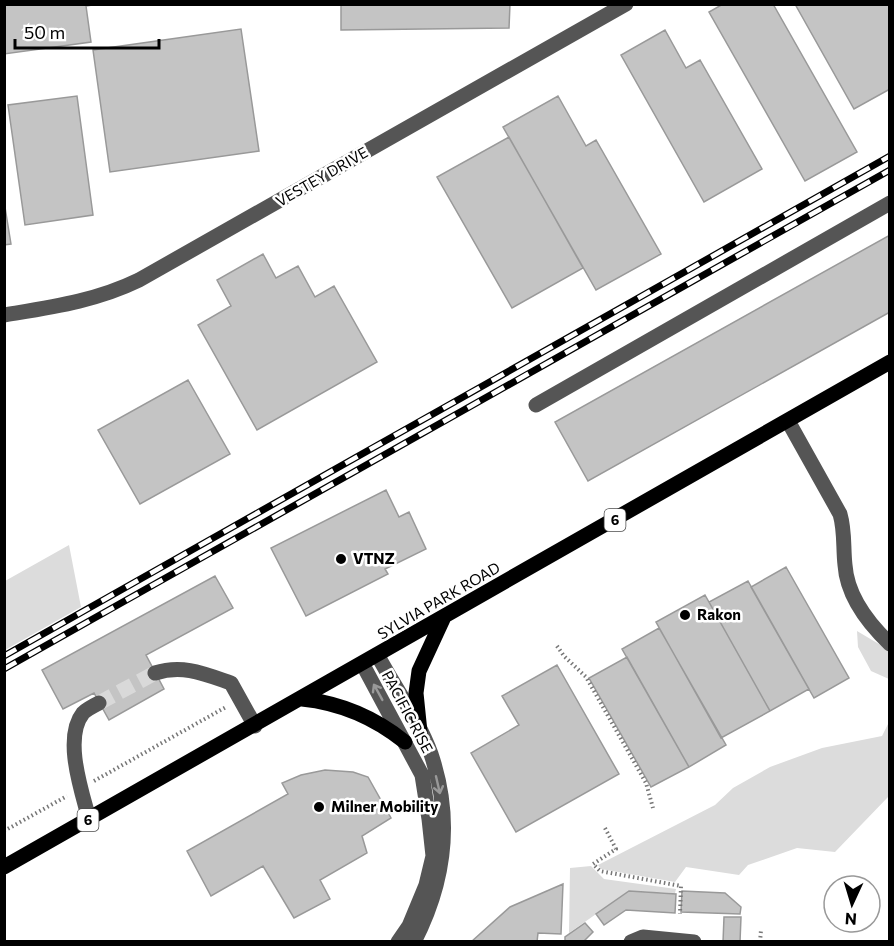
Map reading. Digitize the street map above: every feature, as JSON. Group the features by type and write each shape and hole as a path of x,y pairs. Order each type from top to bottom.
{"main road":[{"name":"SYLVIA PARK ROAD","path":"4,867 363,665 890,362"},
{"path":"420,732 416,693 419,671 429,645 443,619"},
{"path":"301,699 349,708 387,728 405,742"}],"street":[{"name":"VESTEY DRIVE","path":"4,315 73,304 119,290 139,280 626,4"},
{"path":"536,405 890,203"},
{"path":"788,421 840,514 848,585 862,612 890,644"},
{"name":"PACIFIC RISE","path":"378,656 431,754 440,794 444,854 430,909 414,942"},
{"name":"PACIFIC RISE","path":"363,665 422,775 433,856 426,885 409,926 398,942"},
{"path":"155,673 171,668 188,669 231,683 255,726"},
{"path":"88,819 75,768 75,736 83,713 99,703"},
{"path":"631,942 643,937 694,942"}],"path":[{"path":"557,646 586,677 646,783 653,808"},
{"path":"4,831 225,707 241,702"},
{"path":"605,828 616,849 593,864 600,871 681,886 680,914"},
{"path":"760,942 761,930"}],"shaded area":[{"path":"69,545 81,607 5,650 5,581"},
{"path":"857,631 889,650 889,679 871,671 858,647"},
{"path":"889,722 889,796 835,852 797,848 748,865 739,875 686,867 675,882 601,869 598,865 715,805 733,788 770,767 822,748 882,736"},
{"path":"591,866 604,879 676,889 675,893 629,891 569,933 570,868"}],"building":[{"path":"4,4 99,4 86,6 91,42 4,54"},
{"path":"341,4 510,4 509,28 341,30"},
{"path":"723,4 773,4 857,152 805,181 709,12"},
{"path":"795,4 890,4 890,89 854,109"},
{"path":"241,29 259,151 110,172 93,50"},
{"path":"665,30 686,68 700,60 762,169 704,202 621,55"},
{"path":"77,96 93,215 25,225 8,105"},
{"path":"558,96 586,146 596,140 661,254 596,290 503,127"},
{"path":"509,137 583,268 512,308 437,177"},
{"path":"4,201 11,244 4,245"},
{"path":"890,235 890,312 588,481 555,422"},
{"path":"263,254 276,278 298,266 315,297 334,286 377,362 257,430 198,325 231,306 217,280"},
{"path":"188,380 230,454 140,504 98,430"},
{"name":"VTNZ","path":"386,490 399,517 409,512 426,549 385,569 388,574 306,616 271,548"},
{"path":"786,567 849,678 814,698 751,587"},
{"path":"215,576 233,608 146,655 164,689 109,720 94,693 63,709 42,670"},
{"path":"748,581 809,689 770,711 709,602"},
{"path":"705,595 770,711 721,738 656,622"},
{"path":"659,628 726,745 689,767 622,649"},
{"path":"627,657 689,767 651,787 589,678"},
{"path":"557,665 619,774 516,832 471,753 519,725 502,696"},
{"path":"325,770 353,772 368,777 391,818 362,836 367,853 320,880 330,899 294,918 263,866 211,896 187,851 288,794 282,783 301,775"},
{"path":"563,884 561,934 538,933 537,942 471,942 510,907"},
{"path":"629,891 676,894 675,913 626,910 604,925 596,914"},
{"path":"682,891 725,893 741,907 740,914 681,912"},
{"path":"724,917 741,917 740,942 723,942"},
{"path":"585,923 593,932 583,942 565,942 565,937"}],"tunnel":[{"path":"99,703 155,673"}],"railway":[{"path":"4,656 890,156"},
{"path":"4,669 890,170"}],"place":[{"name":"VTNZ","path":"341,559"},
{"name":"Rakon","path":"685,615"},
{"name":"Milner Mobility","path":"319,807"}]}
